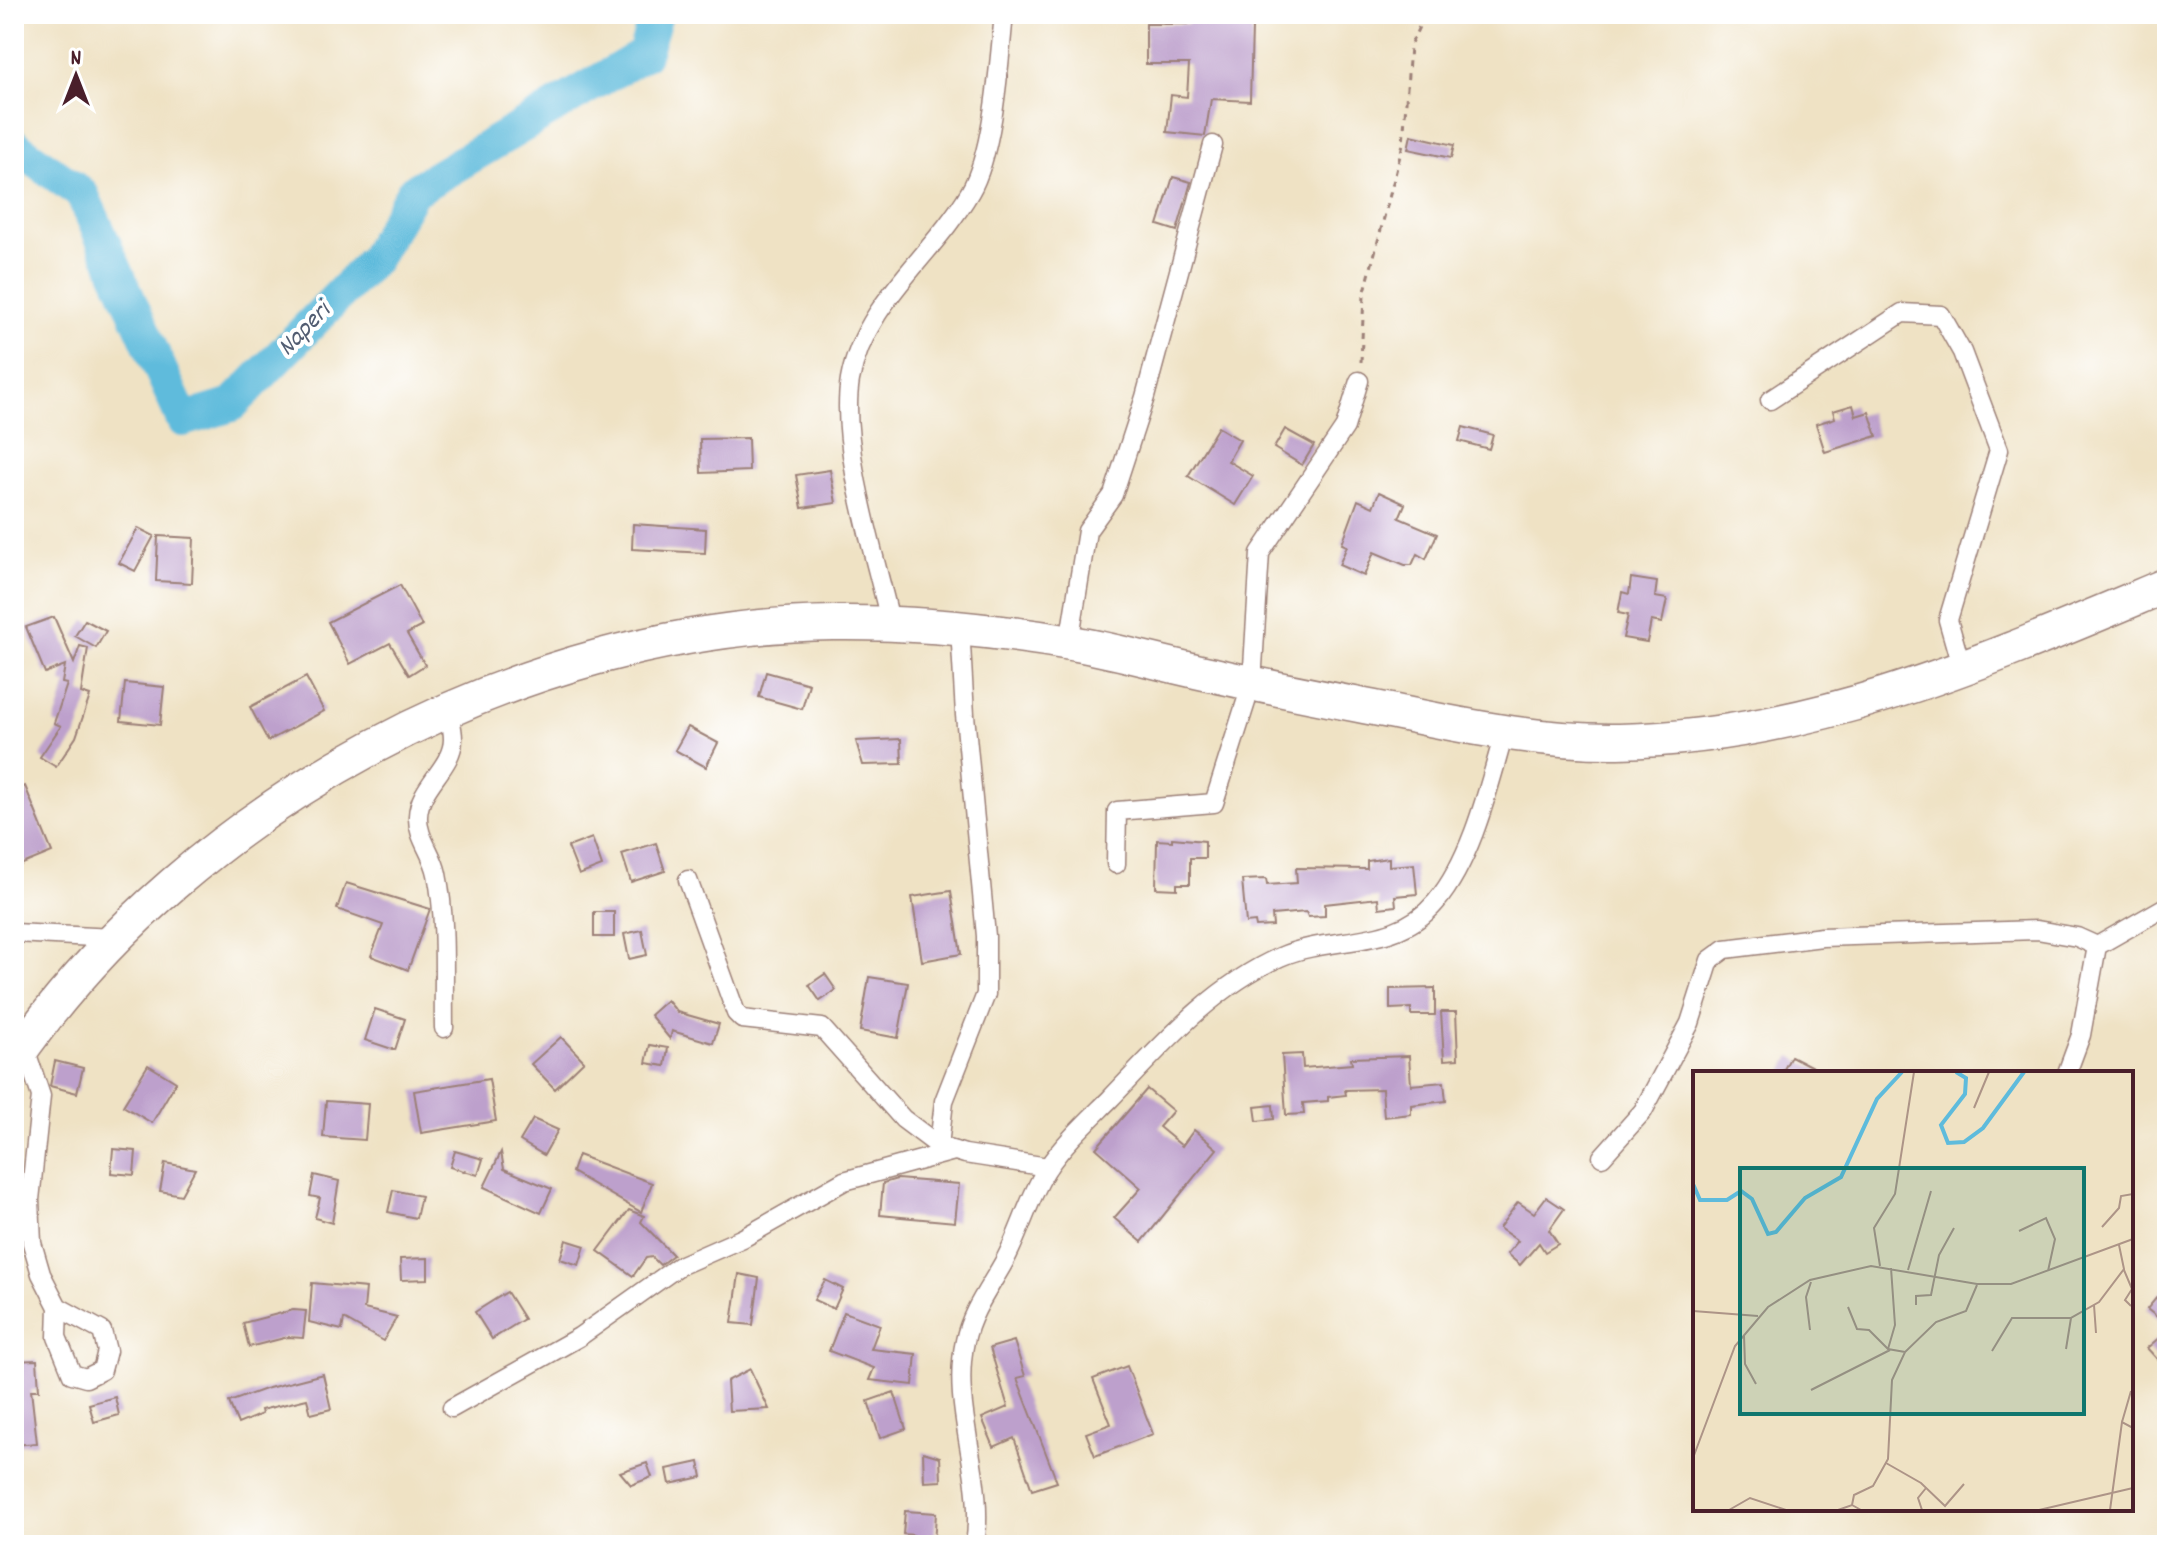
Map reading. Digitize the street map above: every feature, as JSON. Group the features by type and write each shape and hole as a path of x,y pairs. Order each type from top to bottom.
{"highway":[{"path":"19,1052 114,938 178,879 253,822 336,767 448,708 626,649 718,634 830,623 960,627 1069,643 1504,734 1614,741 1719,735 1796,720 1888,695 1962,669 2167,585"}],"street":[{"path":"891,625 855,465 850,380 865,334 885,299 917,264 970,192 982,164 1004,14"},
{"path":"1069,643 1087,531 1113,495 1118,481 1145,397 1213,145"},
{"path":"1770,400 1902,313 1941,315 1962,352 1999,450 1948,620 1962,669"},
{"path":"1116,864 1117,811 1214,803 1252,683 1260,553 1345,427 1359,381"},
{"path":"946,1148 944,1101 986,994 986,936 960,627"},
{"path":"444,1028 443,919 437,871 419,830 418,813 423,794 454,741 448,708"},
{"path":"975,1545 977,1506 974,1468 961,1393 965,1340 972,1317 1017,1238 1048,1167 1158,1049 1244,975 1298,950 1364,941 1404,928 1436,902 1456,870 1484,805 1504,734"},
{"path":"688,880 736,1013 749,1021 822,1028 903,1119 946,1148 1048,1167"},
{"path":"2097,946 2167,906"},
{"path":"1602,1157 1643,1111 1690,1023 1710,960 1725,949 1822,937 2037,930 2077,937 2097,946"},
{"path":"14,933 114,938"},
{"path":"2068,1071 2081,1035 2097,946"},
{"path":"19,1052 41,1096 30,1200 32,1243 41,1274 58,1307"},
{"path":"452,1408 579,1337 679,1266 743,1238 829,1189 946,1148"}],"path":[{"path":"1359,381 1364,295 1403,144 1410,46 1425,14"}],"building":[{"path":"1188,14 1247,14 1245,27 1252,27 1250,101 1211,99 1205,136 1167,132 1171,95 1187,97 1189,64 1146,64 1146,24 1188,24"},
{"path":"1411,135 1454,145 1451,158 1408,149"},
{"path":"1173,177 1191,182 1177,231 1158,225"},
{"path":"1853,405 1856,416 1869,412 1877,436 1825,452 1816,424 1835,418 1833,411"},
{"path":"1218,427 1240,440 1228,461 1253,476 1235,505 1188,476"},
{"path":"1463,427 1493,435 1489,449 1459,441"},
{"path":"1285,429 1314,445 1302,465 1274,448"},
{"path":"748,438 749,471 701,473 700,439"},
{"path":"830,470 836,503 802,508 796,475"},
{"path":"1379,492 1405,504 1399,518 1437,534 1426,559 1417,554 1412,565 1405,565 1374,552 1364,576 1339,565 1347,546 1342,544 1358,500 1373,507"},
{"path":"633,524 706,529 705,553 632,549"},
{"path":"138,528 154,536 135,571 119,563"},
{"path":"158,536 194,538 192,583 156,581"},
{"path":"1631,578 1657,582 1655,597 1667,599 1662,623 1651,621 1647,642 1623,638 1628,615 1618,613 1622,592 1629,594"},
{"path":"400,585 422,626 407,634 425,665 409,675 390,643 350,664 328,622"},
{"path":"54,617 74,663 80,646 88,648 81,693 90,696 76,737 56,767 40,757 61,726 54,723 67,684 62,683 65,665 45,673 26,627"},
{"path":"85,620 106,631 96,648 75,636"},
{"path":"766,672 809,684 802,709 759,697"},
{"path":"306,677 324,711 268,741 250,707"},
{"path":"125,683 164,687 160,725 121,721"},
{"path":"688,727 718,743 706,767 675,750"},
{"path":"901,739 902,764 863,765 856,741"},
{"path":"25,786 52,852 18,866 14,856 14,791"},
{"path":"592,838 602,866 579,875 568,847"},
{"path":"1172,838 1205,841 1205,858 1190,858 1190,884 1177,884 1177,889 1156,888 1157,840 1172,841"},
{"path":"656,843 665,871 631,882 622,854"},
{"path":"1389,858 1389,866 1414,864 1417,894 1395,896 1396,906 1379,908 1378,898 1325,904 1325,916 1308,917 1306,912 1272,915 1273,926 1256,927 1255,922 1246,923 1242,880 1266,879 1267,885 1297,883 1296,868 1367,869 1367,861"},
{"path":"346,883 430,909 408,970 371,956 383,925 337,909"},
{"path":"951,891 961,954 922,961 912,897"},
{"path":"594,912 614,912 614,937 594,937"},
{"path":"642,930 647,955 629,959 624,934"},
{"path":"825,974 836,990 820,1001 809,985"},
{"path":"869,977 908,983 898,1038 860,1031"},
{"path":"1435,988 1435,1015 1411,1015 1411,1008 1390,1009 1390,989"},
{"path":"667,1000 677,1012 719,1024 713,1043 672,1031 670,1039 650,1015"},
{"path":"375,1009 405,1019 395,1050 365,1040"},
{"path":"1441,1012 1456,1012 1458,1059 1444,1060"},
{"path":"561,1037 584,1061 555,1089 531,1064"},
{"path":"650,1045 668,1048 665,1066 646,1063"},
{"path":"1302,1054 1303,1068 1352,1064 1351,1058 1409,1056 1411,1085 1444,1082 1446,1101 1411,1105 1411,1114 1384,1117 1382,1089 1345,1090 1346,1095 1328,1097 1328,1101 1303,1103 1304,1114 1286,1115 1282,1055"},
{"path":"1791,1056 1820,1071 1783,1071"},
{"path":"55,1061 83,1068 77,1093 50,1086"},
{"path":"148,1065 176,1082 152,1123 123,1106"},
{"path":"489,1079 496,1121 421,1133 414,1091"},
{"path":"1147,1089 1173,1111 1159,1127 1182,1146 1194,1130 1217,1149 1142,1242 1114,1218 1141,1188 1096,1148"},
{"path":"326,1101 368,1104 365,1140 323,1137"},
{"path":"1273,1105 1274,1119 1257,1121 1255,1107"},
{"path":"533,1119 558,1130 544,1155 520,1141"},
{"path":"113,1149 136,1151 134,1175 111,1173"},
{"path":"455,1151 483,1159 478,1175 450,1167"},
{"path":"501,1152 504,1169 552,1189 541,1213 484,1187"},
{"path":"578,1155 652,1183 641,1212 572,1172"},
{"path":"165,1163 195,1169 181,1195 160,1191"},
{"path":"314,1175 339,1181 332,1223 315,1218 320,1198 310,1196"},
{"path":"897,1179 959,1184 955,1222 880,1215 883,1183"},
{"path":"393,1190 421,1196 416,1218 388,1212"},
{"path":"1546,1197 1564,1209 1549,1230 1558,1244 1545,1252 1539,1243 1520,1265 1507,1254 1518,1241 1499,1228 1518,1202 1534,1213"},
{"path":"629,1210 644,1216 641,1222 673,1255 660,1265 652,1257 646,1258 633,1276 598,1251"},
{"path":"566,1240 585,1246 579,1265 560,1259"},
{"path":"428,1258 428,1279 401,1280 400,1259"},
{"path":"739,1274 759,1278 753,1325 732,1323"},
{"path":"825,1280 843,1289 834,1309 814,1300"},
{"path":"312,1283 366,1288 364,1309 397,1317 383,1341 344,1319 342,1330 309,1322"},
{"path":"2167,1285 2167,1325 2147,1309"},
{"path":"507,1292 524,1319 492,1339 475,1312"},
{"path":"293,1310 306,1311 303,1338 288,1337 249,1347 243,1323"},
{"path":"844,1312 880,1325 871,1349 916,1354 913,1385 869,1380 874,1368 829,1351"},
{"path":"2167,1331 2167,1370 2147,1348"},
{"path":"1014,1341 1025,1376 1017,1378 1057,1482 1032,1490 1014,1438 994,1447 982,1418 1008,1407 990,1348"},
{"path":"37,1360 39,1390 31,1390 37,1443 14,1445 14,1361"},
{"path":"1127,1366 1153,1434 1095,1456 1086,1433 1111,1424 1093,1379"},
{"path":"750,1369 769,1409 729,1411 727,1381"},
{"path":"323,1374 331,1409 311,1414 307,1399 261,1410 262,1414 238,1424 229,1402"},
{"path":"894,1392 906,1429 880,1438 868,1401"},
{"path":"115,1397 119,1415 94,1422 89,1404"},
{"path":"923,1452 940,1457 941,1481 924,1482"},
{"path":"699,1462 702,1477 670,1484 667,1469"},
{"path":"647,1463 652,1477 631,1485 620,1472"},
{"path":"905,1511 936,1513 934,1545 913,1545 913,1535 903,1534"}],"waterway":[{"name":"Naperi","path":"14,145 82,194 183,420 232,405 374,259 413,191 644,54 656,14"}]}
